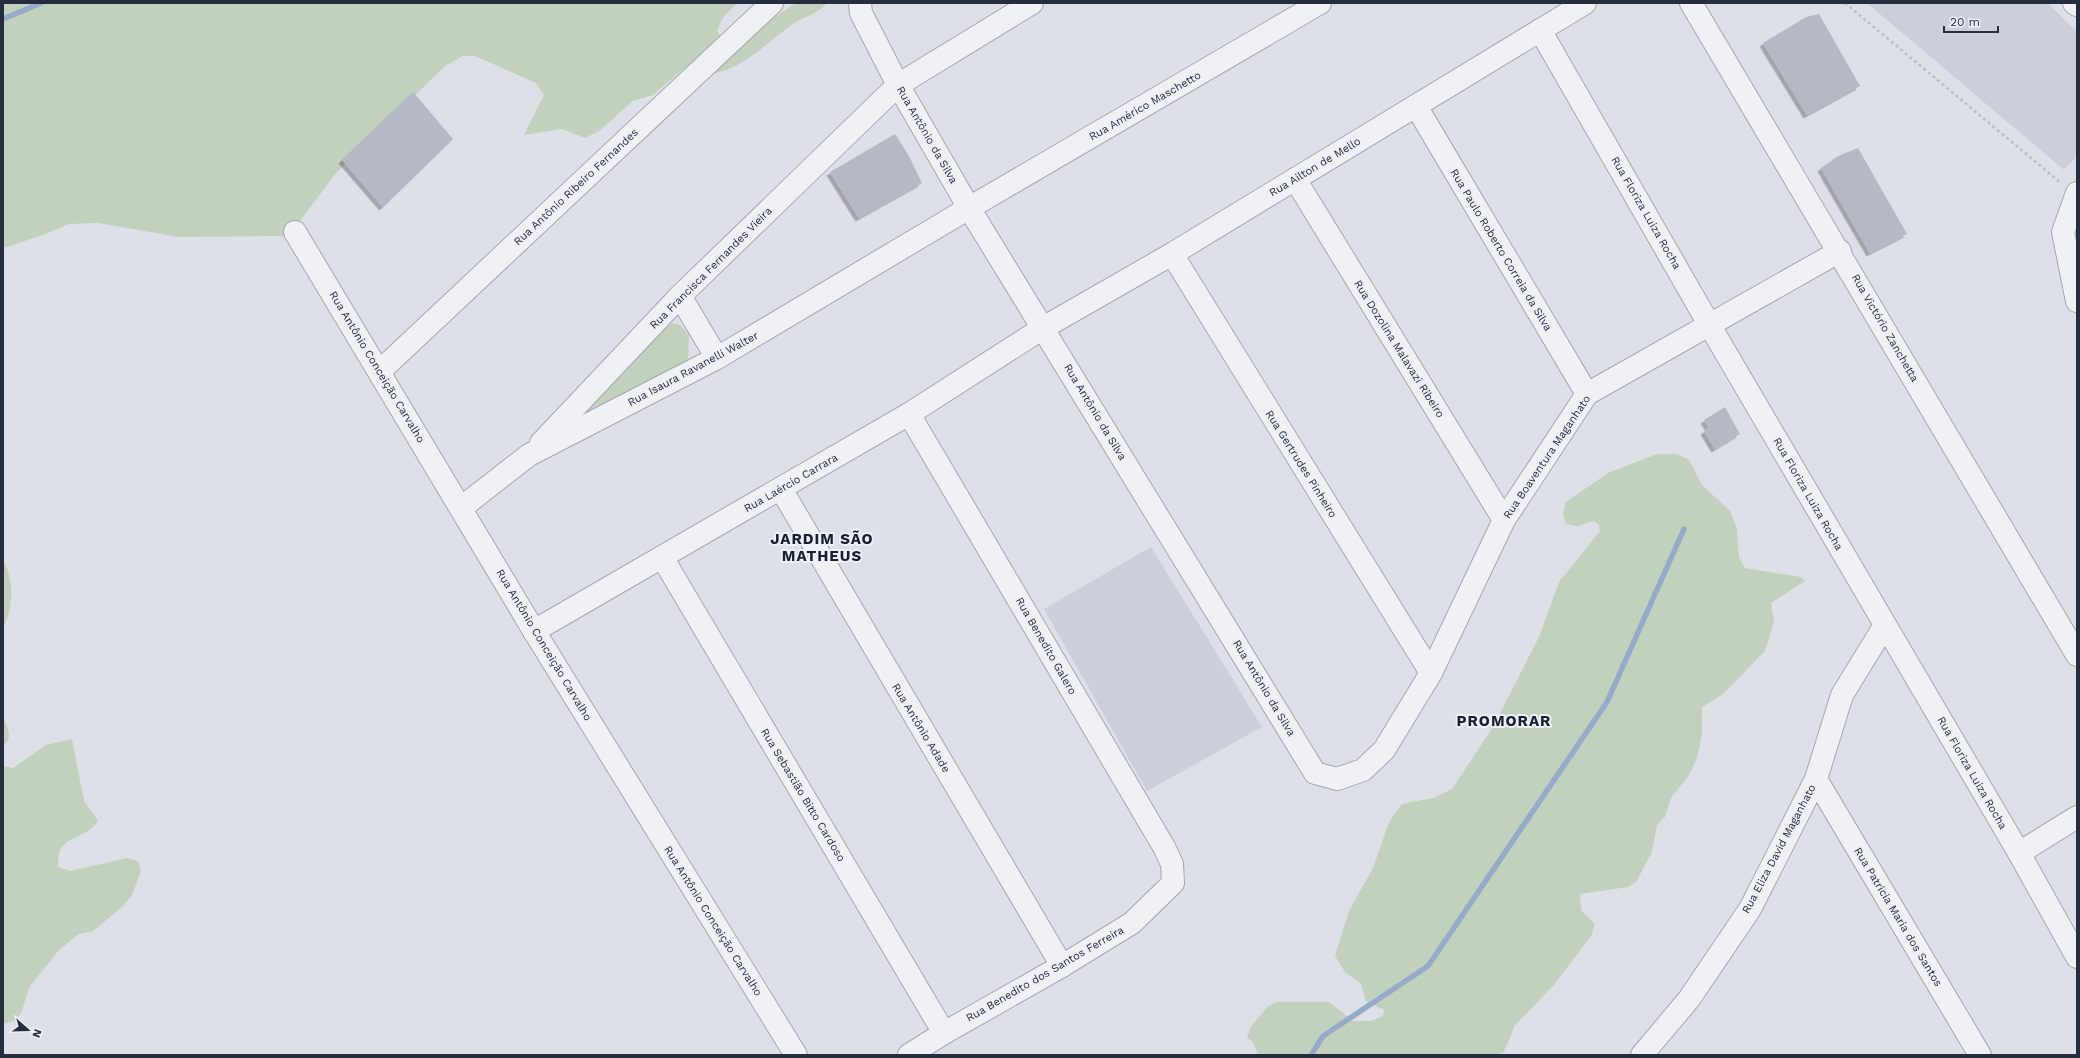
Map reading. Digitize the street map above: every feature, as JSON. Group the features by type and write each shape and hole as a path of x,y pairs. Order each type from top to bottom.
{"street":[{"name":"Rua Antônio Ribeiro Fernandes","path":"380,370 772,3"},
{"name":"Rua Antônio da Silva","path":"860,3 861,13 898,85 969,208 1044,328 1315,773 1336,779 1363,770"},
{"name":"Rua Francisca Fernandes Vieira","path":"529,455 680,296 898,85 1032,3"},
{"name":"Rua Américo Maschetto","path":"969,208 1320,3"},
{"name":"Rua Ailton de Mello","path":"1044,328 1172,254 1585,3"},
{"name":"Rua Victório Zanchetta","path":"1691,3 1840,251 2077,655"},
{"name":"Rua Floriza Luiza Rocha","path":"1540,30 1710,326 2019,854 2077,958"},
{"name":"Rua Paulo Roberto Correia da Silva","path":"1416,106 1587,394"},
{"name":"Rua Dozolina Malavazi Ribeiro","path":"1295,179 1504,520"},
{"path":"2077,194 2063,232 2077,301"},
{"name":"Rua Isaura Ravanelli Walter","path":"461,508 529,455 717,358 969,208"},
{"name":"Rua Antônio Conceição Carvalho","path":"295,232 380,370 534,631 796,1055"},
{"name":"Rua Boaventura Maganhato","path":"1363,770 1384,750 1431,673 1504,520 1587,394 1710,326 1840,251"},
{"name":"Rua Gertrudes Pinheiro","path":"1172,254 1431,673"},
{"path":"680,296 717,358"},
{"name":"Rua Laércio Carrara","path":"534,631 909,414 1044,328"},
{"name":"Rua Benedito Galero","path":"909,414 1164,847 1172,864 1173,883"},
{"name":"Rua Antônio Adade","path":"781,489 1062,966"},
{"name":"Rua Sebastião Bitto Cardoso","path":"662,557 944,1033"},
{"name":"Rua Eliza David Maganhato","path":"1643,1055 1688,999 1750,908 1816,779 1842,695 1885,625"},
{"name":"Rua Patricia Maria dos Santos","path":"1816,779 1980,1055"},
{"path":"2019,854 2077,817"},
{"name":"Rua Benedito dos Santos Ferreira","path":"909,1055 944,1033 1062,966 1132,923 1173,883"}],"path":[{"path":"1845,3 2077,194"}],"shaded area":[{"path":"1867,3 2048,3 2077,32 2077,156 2064,170"},
{"path":"1151,547 1262,727 1147,791 1044,609"}],"green space":[{"path":"3,3 737,3 722,19 717,31 723,40 734,44 796,3 826,4 818,11 794,23 752,56 730,68 719,72 709,73 686,67 653,95 633,101 599,131 585,138 562,129 524,135 544,95 536,83 475,56 463,56 445,66 336,173 294,229 292,236 179,237 98,223 69,224 40,236 3,248"},
{"path":"673,323 680,325 689,335 688,359 681,367 576,428 566,417 660,331"},
{"path":"1657,454 1677,454 1689,460 1702,485 1730,511 1737,529 1739,558 1745,568 1801,577 1805,581 1771,603 1774,621 1765,651 1723,694 1702,707 1702,734 1697,758 1689,775 1671,798 1665,817 1657,825 1652,852 1636,882 1628,887 1580,894 1581,910 1595,924 1591,936 1553,986 1515,1025 1504,1052 1497,1055 1258,1055 1252,1041 1247,1038 1251,1027 1268,1006 1278,1002 1329,1002 1353,1021 1371,1021 1383,1016 1384,1010 1366,1001 1361,984 1345,972 1335,956 1349,911 1373,868 1389,822 1402,804 1433,798 1452,789 1493,727 1539,637 1559,582 1600,531 1599,525 1594,521 1577,526 1566,524 1563,515 1566,502 1608,473"},
{"path":"3,560 7,568 11,585 11,603 7,620 3,628"},
{"path":"3,717 8,728 9,736 8,740 3,746"},
{"path":"72,739 84,801 98,821 92,828 72,839 61,848 58,867 70,871 127,858 138,861 141,871 132,895 123,906 93,931 79,934 59,950 30,986 21,1013 14,1021 3,1024 3,766 13,768 46,745"}],"building":[{"path":"1819,14 1860,86 1807,115 1763,43 1806,17"},
{"path":"413,92 453,139 383,207 342,160"},
{"path":"895,134 909,156 922,183 859,218 830,172"},
{"path":"1858,148 1907,234 1870,253 1821,168 1838,156"},
{"path":"1725,407 1740,434 1715,449 1704,431 1709,428 1704,420"}],"waterway":[{"path":"3,19 41,3"},
{"path":"1311,1055 1323,1036 1428,966 1607,702 1684,529"}],"district":[{"name":"JARDIM SÃO MATHEUS","path":"822,548"},
{"name":"PROMORAR","path":"1504,721"}]}
